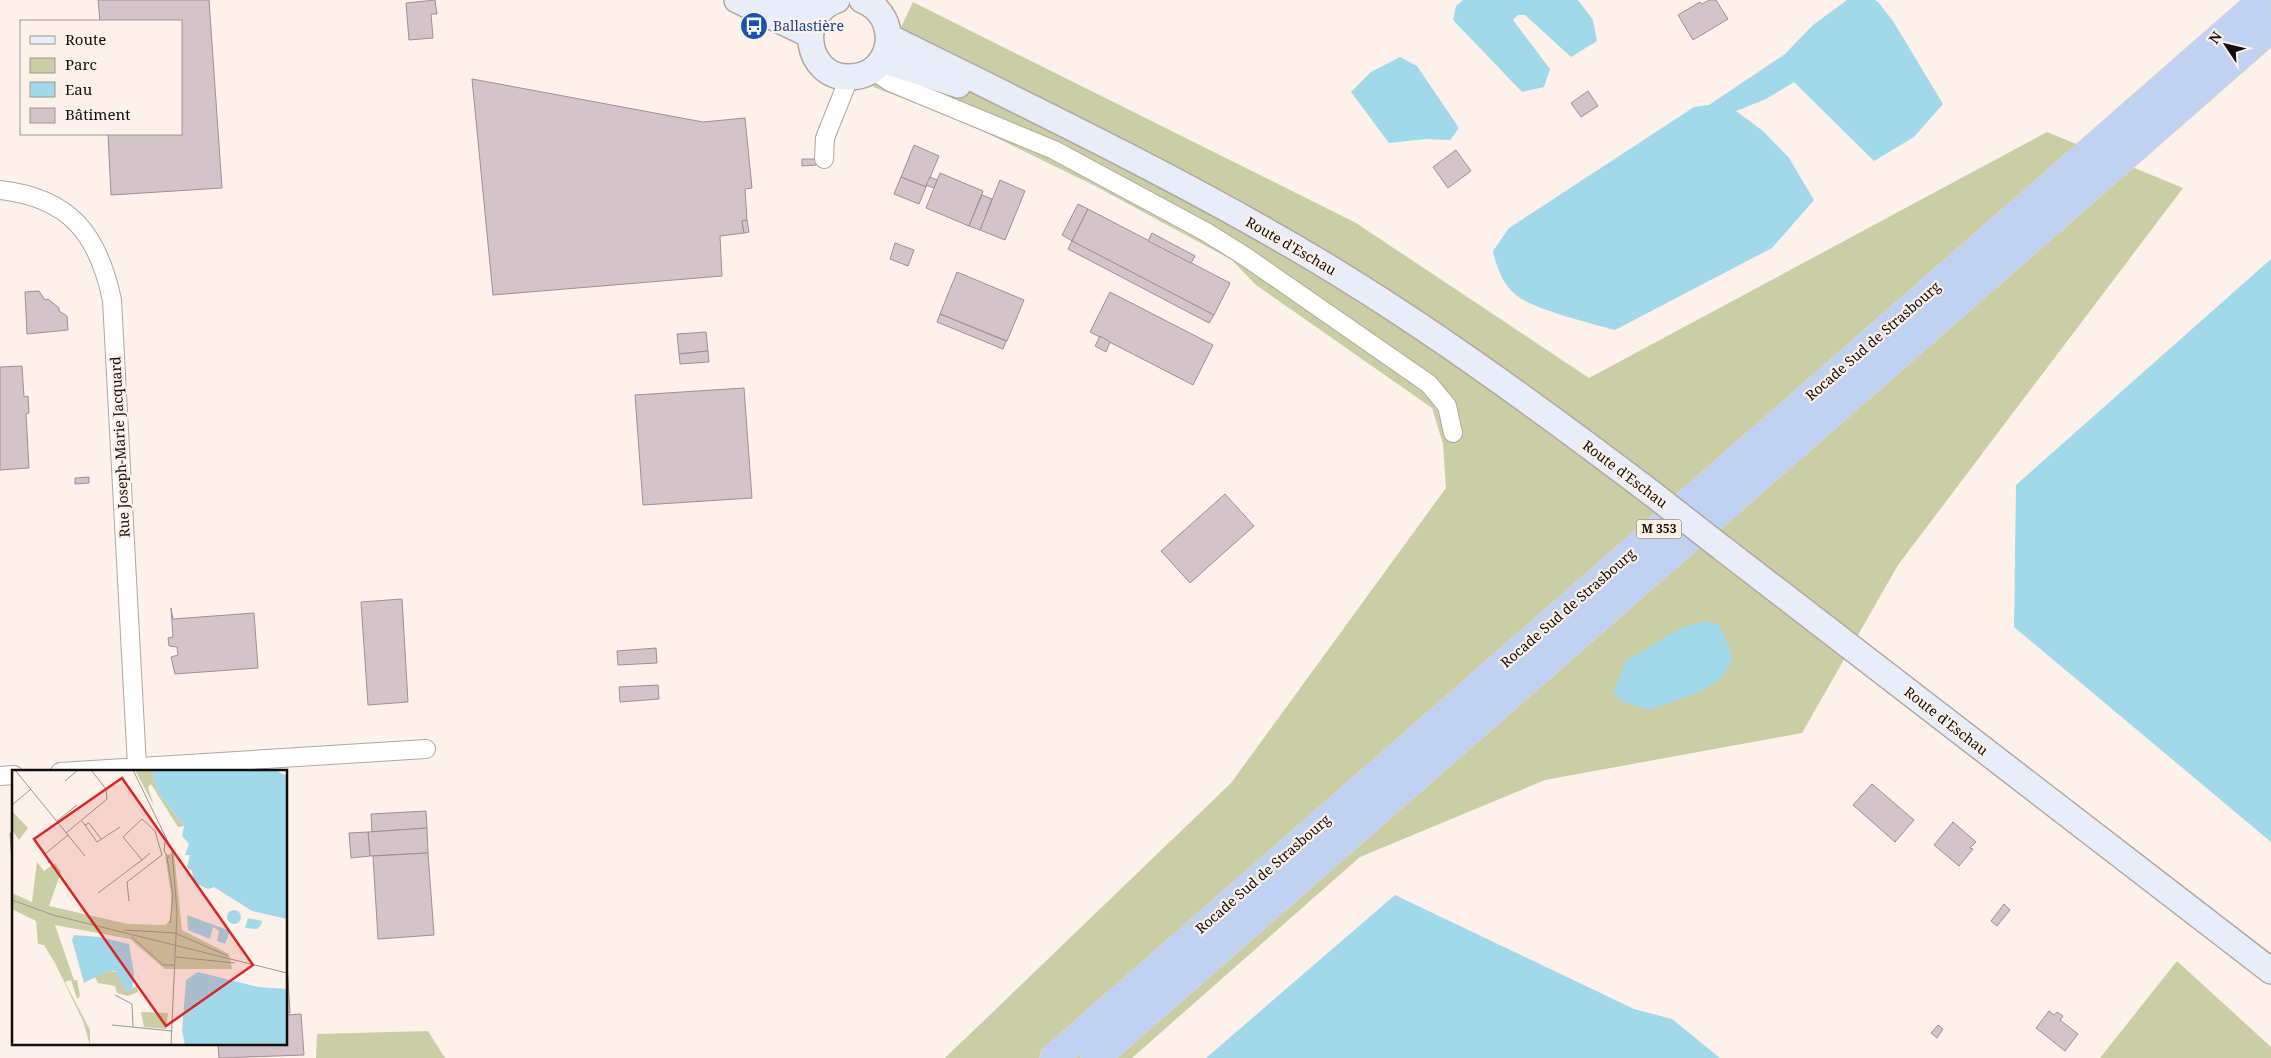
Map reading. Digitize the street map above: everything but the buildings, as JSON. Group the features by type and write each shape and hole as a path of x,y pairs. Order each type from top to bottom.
{"highway":[{"name":"Rocade Sud de Strasbourg","path":"1054,1058 2263,0"},
{"name":"Rocade Sud de Strasbourg","path":"1095,1058 2271,28"}],"main road":[{"path":"737,0 810,35"},
{"path":"760,0 829,5"},
{"path":"829,5 811,26 811,48 816,60 825,69 836,75 849,78 861,76 877,65 888,49 887,23 880,12 862,0"},
{"name":"Route d'Eschau","path":"889,37 1180,182 1297,248 1414,321 1654,495 2271,971"},
{"name":"Route d'Eschau","path":"877,65 1034,110"}],"street":[{"path":"877,65 890,82 1054,150 1206,232 1246,257 1429,384 1447,406 1453,433"},
{"path":"824,159 825,138 849,78"},
{"name":"Rue Joseph-Marie Jacquard","path":"0,190 31,194 50,203 69,216 94,243 108,277 112,300 137,766"},
{"path":"86,770 426,749"}],"green space":[{"path":"913,2 1356,223 1589,378 2047,132 2183,188 1898,565 1802,733 1545,780 1360,857 1132,1058 945,1058 1231,783 1446,488 1443,444 1432,408 1256,285 1232,260 1095,186 958,119 873,87"},
{"path":"2177,961 2271,1047 2271,1058 2100,1058"},
{"path":"428,1031 445,1058 316,1058 317,1034"}],"water":[{"path":"1463,0 1578,0 1593,20 1597,41 1571,57 1525,15 1518,15 1513,20 1550,69 1544,87 1522,92 1453,20 1456,6"},
{"path":"1847,0 1875,0 1878,2 1893,21 1943,104 1914,137 1874,161 1794,82 1766,99 1736,111 1763,131 1789,158 1814,200 1772,248 1615,330 1549,311 1525,301 1511,291 1501,275 1493,251 1509,228 1694,107 1709,105 1785,54 1813,25"},
{"path":"1400,57 1417,66 1459,128 1450,140 1426,139 1389,143 1351,92 1371,72"},
{"path":"2271,259 2271,842 2014,627 2016,485"},
{"path":"1707,621 1719,625 1729,646 1732,662 1719,680 1697,693 1649,710 1621,701 1613,692 1626,661 1681,628"},
{"path":"1395,895 1634,1009 1672,1019 1720,1058 1206,1058"}],"place":[{"name":"Ballastière","path":"754,26"}]}
